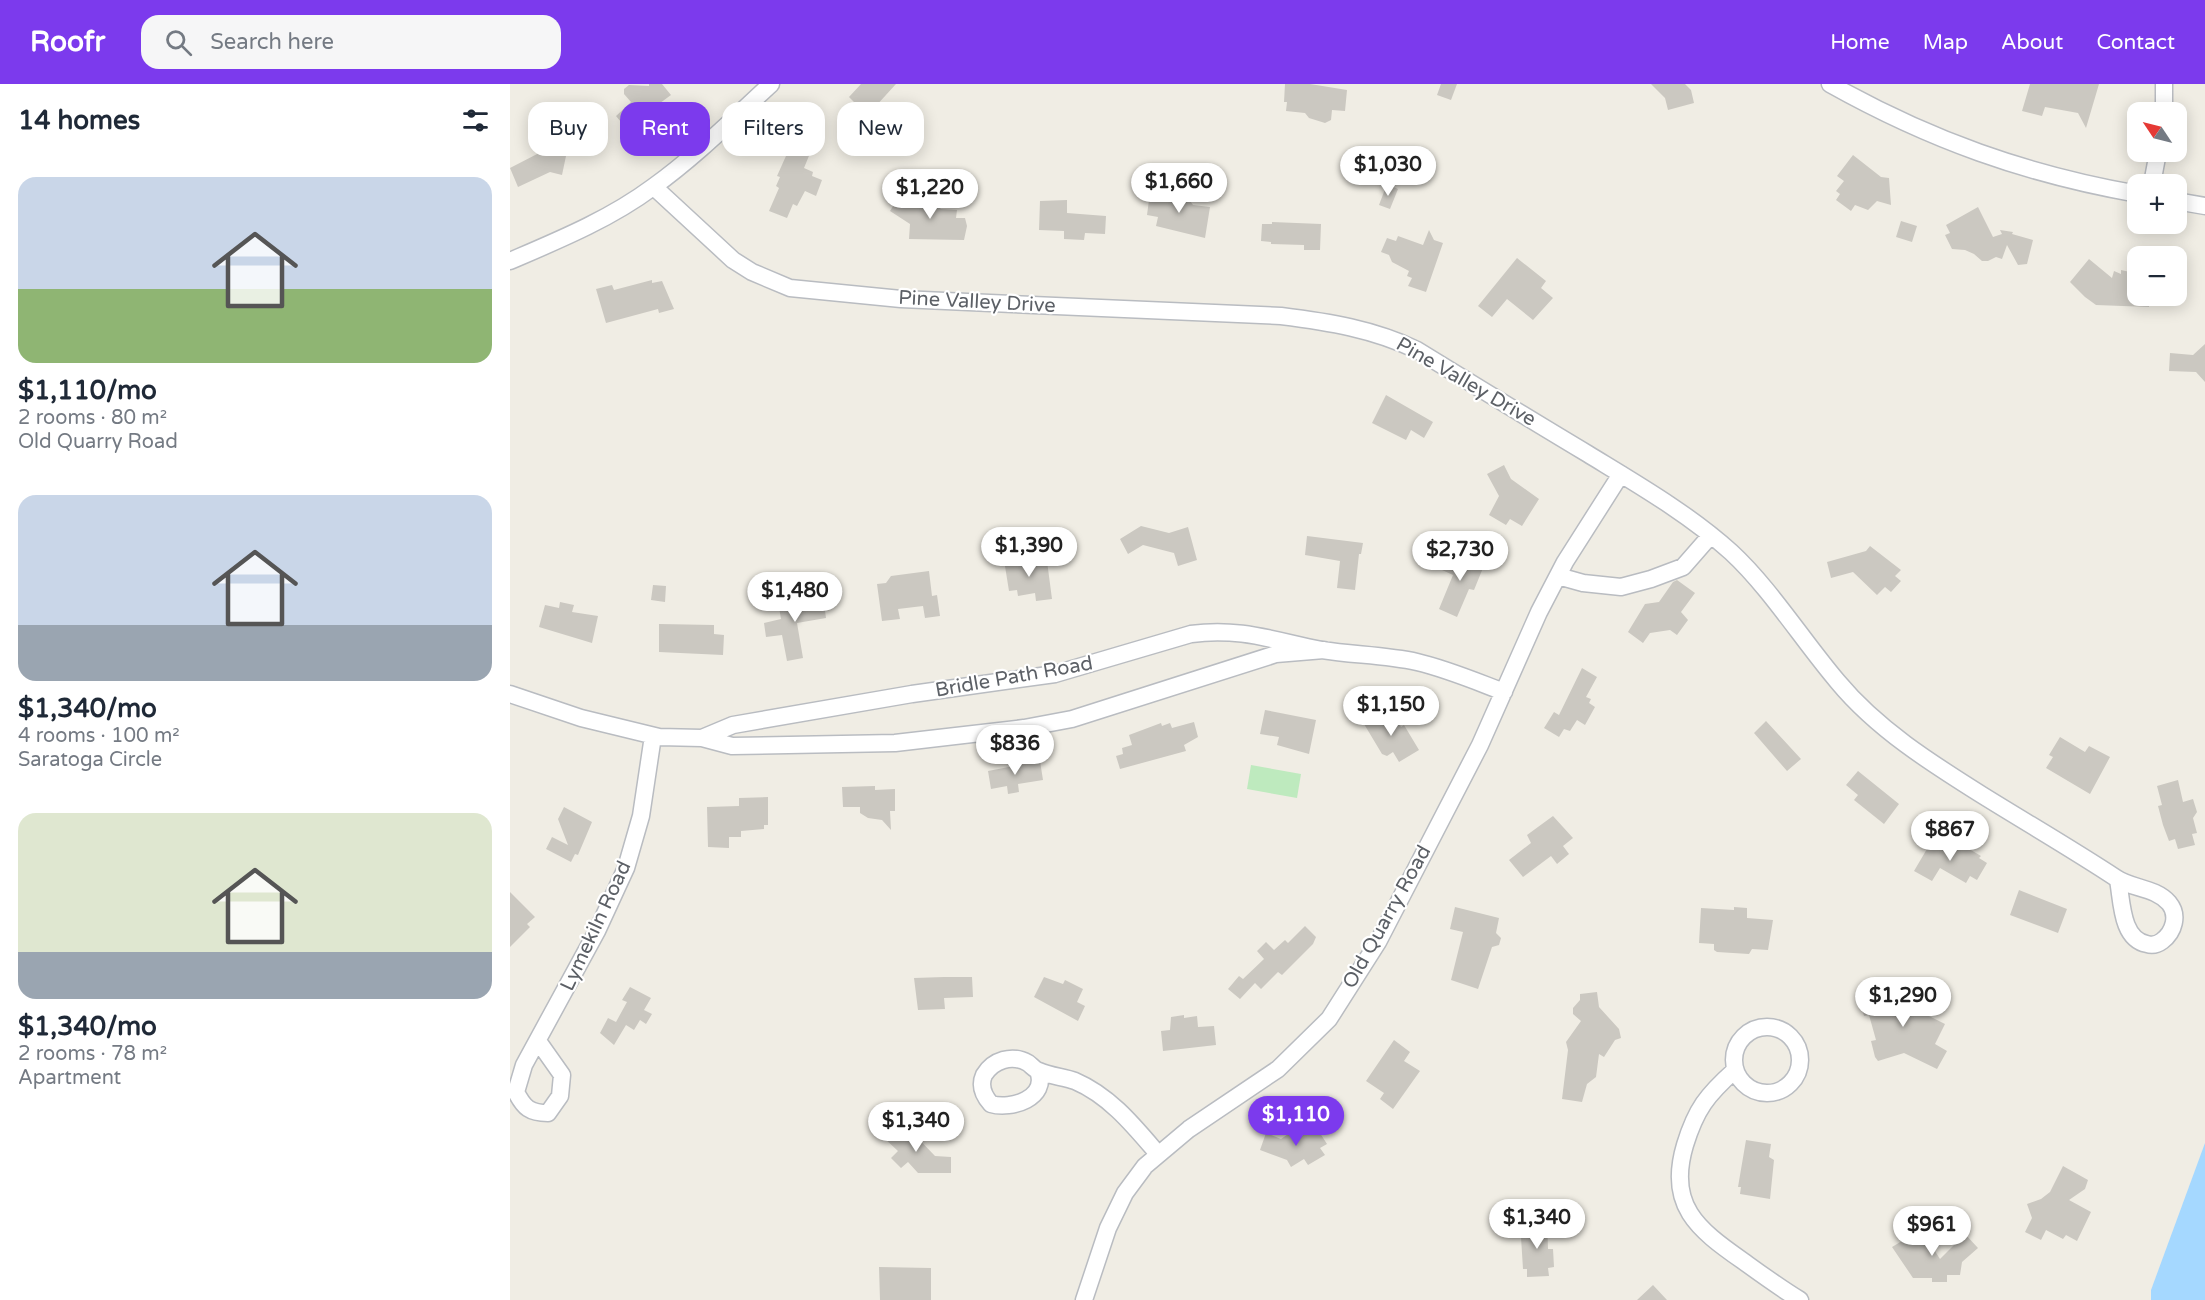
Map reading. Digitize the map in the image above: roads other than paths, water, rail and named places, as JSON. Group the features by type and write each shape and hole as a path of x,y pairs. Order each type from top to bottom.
{"street":[{"path":"510,261 563,238 654,187 699,151 771,84"},
{"path":"1830,84 1872,108 1942,140 2016,167 2083,184 2127,192"},
{"path":"2164,84 2164,102"},
{"name":"Pine Valley Drive","path":"654,187 733,260 752,272 790,288 901,299 1281,316 1334,322 1386,336 1416,350 1621,474 1711,535 1733,554 1839,684 1888,730 1983,795 2086,857 2118,880"},
{"path":"2187,203 2205,206"},
{"name":"Old Quarry Road","path":"1084,1300 1108,1228 1125,1193 1144,1166 1278,1069 1329,1019 1378,942 1480,745 1558,576 1621,474"},
{"path":"1558,576 1583,583 1621,587 1652,579 1683,567 1711,535"},
{"name":"Bridle Path Road","path":"702,738 733,725 912,694 1055,674 1191,634 1211,631 1253,633 1324,650 1416,662 1455,673 1504,692"},
{"name":"Bridle Path Road","path":"510,694 581,718 653,736 702,738 732,746 838,746 895,743 1024,728 1104,710 1276,654 1324,650"},
{"name":"Lymekiln Road","path":"538,1041 597,931 627,868 641,816 653,736"},
{"path":"1759,1027 1772,1027 1786,1033 1797,1047 1800,1056 1798,1074 1785,1090 1764,1093 1748,1086 1735,1070 1733,1058 1740,1042 1745,1035 1759,1027"},
{"path":"1735,1070 1711,1092 1693,1118 1680,1160 1678,1183 1685,1206 1699,1227 1800,1300"},
{"path":"1038,1071 1074,1081 1102,1096 1134,1125 1158,1154"}],"water":[{"path":"2205,1143 2205,1300 2151,1300 2151,1290"}]}
